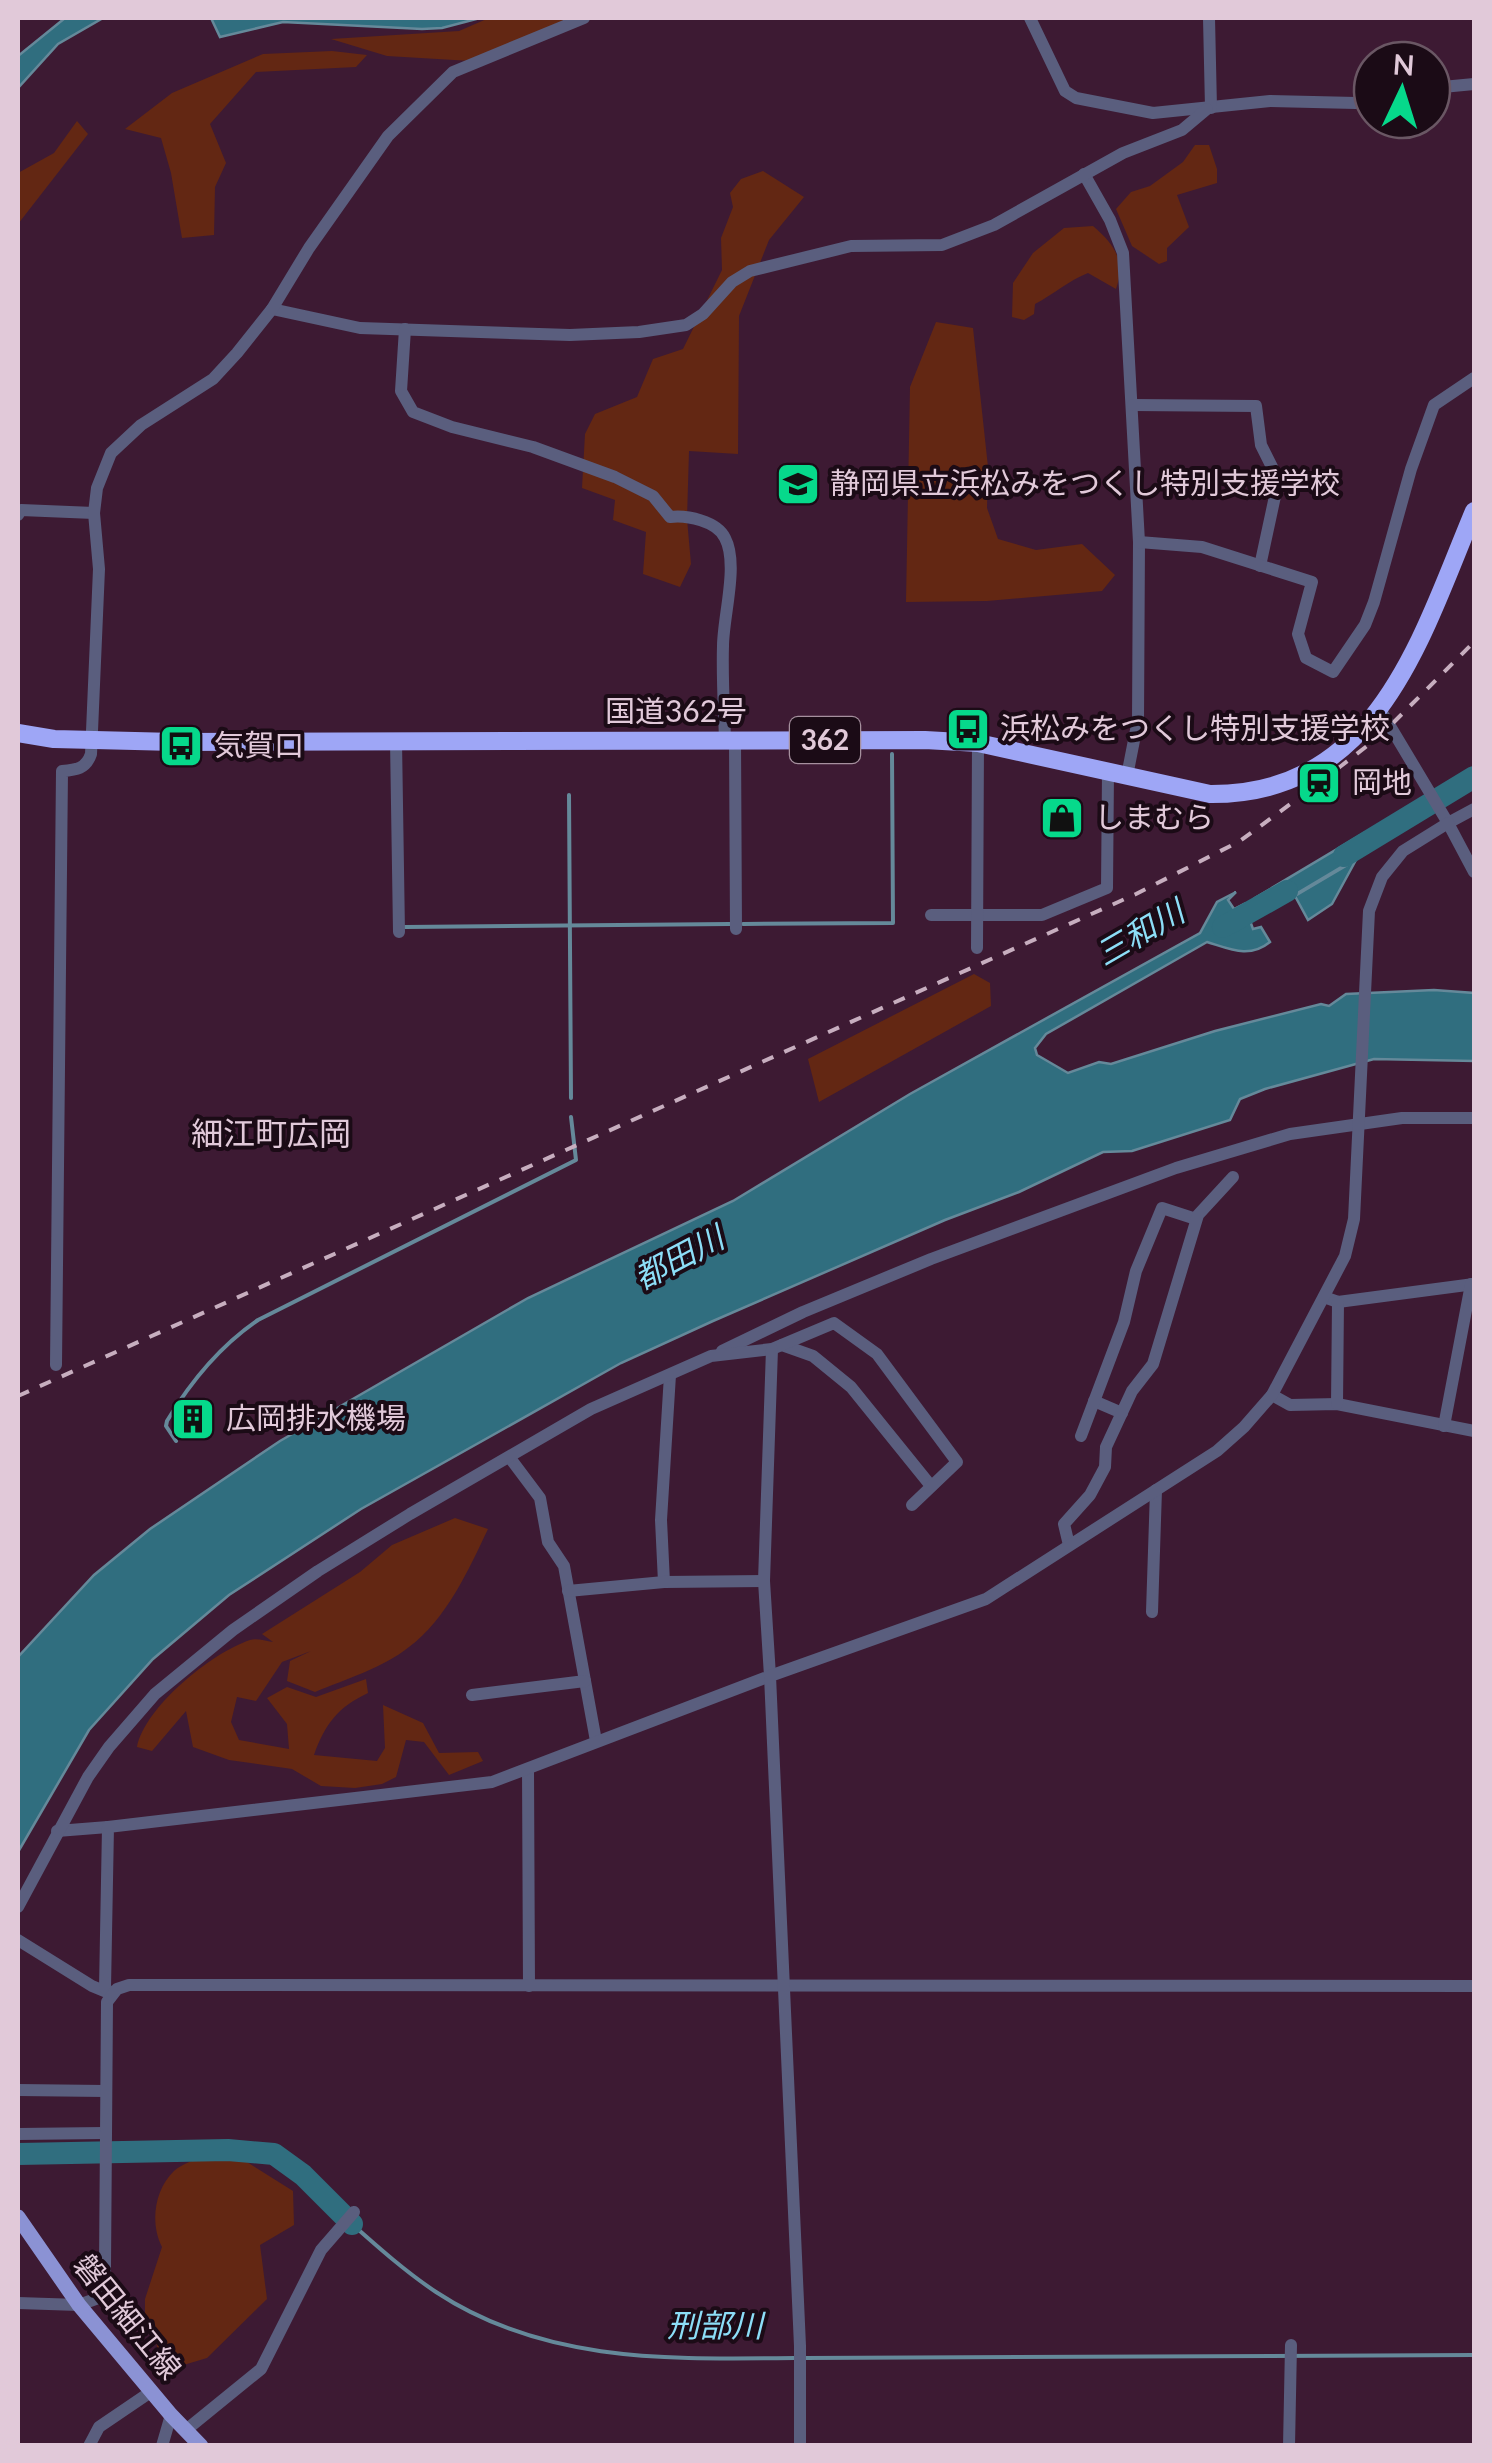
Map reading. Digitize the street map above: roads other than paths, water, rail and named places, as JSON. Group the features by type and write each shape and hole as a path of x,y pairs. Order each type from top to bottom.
{"highway":[{"name":"国道362号","path":"18,733 90,741 924,740 978,743 1210,794 1256,791 1310,769 1346,745 1380,711 1407,669 1474,511"}],"main road":[{"name":"磐田細江線","path":"18,2218 79,2305 202,2446"}],"street":[{"path":"56,1365 62,771 78,770 88,764 99,569 96,488 111,453 141,426 213,379 272,309 309,248 388,136 453,72 584,18"},
{"path":"1030,18 1056,76 1076,98 1153,113 1270,100 1352,103"},
{"path":"1209,18 1209,108"},
{"path":"272,309 360,328 570,335 686,325 750,270 851,246 942,246 994,225 1124,153 1182,130 1209,108"},
{"path":"1084,174 1124,253 1140,542 1138,720 1128,776"},
{"path":"405,329 401,391 414,412 452,428 533,447 616,477 653,496 670,516 687,515 723,533 728,544 730,581 722,644 730,740 736,929"},
{"path":"1140,542 1202,547 1312,582 1298,634 1306,658 1333,672 1374,602 1411,470 1434,405 1474,378"},
{"path":"1132,405 1256,406 1261,446 1274,471 1276,487 1260,566"},
{"path":"18,515 21,510 94,513"},
{"path":"1380,711 1474,872"},
{"path":"396,741 399,932"},
{"path":"977,948 978,743"},
{"path":"932,915 1042,915 1108,888 1108,772"},
{"path":"57,1831 492,1782 986,1599 1217,1451 1244,1428 1272,1395 1330,1299 1345,1256 1354,1219 1365,957 1370,911 1382,877 1403,851 1445,819 1474,809"},
{"path":"18,1906 57,1831 110,1746 155,1694 233,1630 318,1571 591,1409 803,1312 931,1259 1140,1181 1290,1134 1359,1120 1474,1118"},
{"path":"1070,1545 1064,1524 1090,1495 1105,1467 1106,1447 1132,1391 1153,1364 1196,1219 1233,1177"},
{"path":"1081,1436 1124,1322 1136,1271 1162,1208 1196,1219"},
{"path":"1330,1299 1473,1284 1444,1426"},
{"path":"1330,1299 1337,1404"},
{"path":"711,1356 777,1347 834,1324 877,1354 957,1462 912,1505"},
{"path":"777,1347 813,1356 851,1387 931,1486"},
{"path":"777,1347 764,1582 800,2346 800,2446"},
{"path":"664,1582 661,1520 670,1374"},
{"path":"1272,1395 1290,1404 1337,1404 1474,1431"},
{"path":"1094,1401 1122,1412"},
{"path":"510,1458 540,1498 548,1542 564,1566 596,1741"},
{"path":"1152,1612 1156,1490"},
{"path":"568,1592 664,1582 764,1582"},
{"path":"472,1696 585,1681"},
{"path":"528,1769 528,1986"},
{"path":"108,1827 106,1988 112,1994"},
{"path":"18,1940 92,1986 112,1994"},
{"path":"18,2303 79,2305 101,2297 106,2022 112,1994 128,1985 1474,1986"},
{"path":"18,2090 105,2091"},
{"path":"18,2134 104,2133"},
{"path":"186,2430 261,2368 321,2250 354,2212"},
{"path":"1290,2446 1291,2345"},
{"path":"90,2446 98,2427 152,2391"},
{"path":"162,2446 171,2415"}],"water":[{"path":"65,18 103,18 58,44 18,88 18,56"},
{"path":"211,18 480,18 422,29 283,22 220,37"},
{"path":"1386,831 1366,843 1358,857 1264,913 1255,898 1364,833"},
{"path":"1356,860 1332,904 1308,920 1295,896"},
{"name":"都田川","path":"1236,892 1228,900 1234,909 1244,904 1253,929 1261,927 1270,942 1247,951 1207,942 1046,1034 1035,1048 1037,1055 1068,1073 1099,1062 1111,1064 1215,1031 1321,1004 1329,1006 1346,994 1434,990 1474,993 1474,1061 1374,1059 1265,1089 1240,1099 1230,1120 1132,1151 1103,1152 621,1363 361,1509 229,1595 153,1659 89,1730 18,1852 18,1657 94,1575 150,1529 280,1441 528,1298 733,1201 910,1094 1200,933 1217,902"}],"waterway":[{"path":"743,924 893,923 892,754"},
{"name":"三和川","path":"1344,856 1474,777"},
{"path":"569,795 571,1098"},
{"name":"三和川","path":"1223,927 1287,891"},
{"path":"405,927 730,924"},
{"path":"176,1441 167,1421 207,1365 244,1330 576,1160 571,1117"},
{"name":"刑部川","path":"18,2154 228,2150 274,2154 303,2175 352,2224"},
{"name":"刑部川","path":"352,2224 436,2292 478,2316 521,2333 565,2345 656,2357 795,2358"},
{"name":"刑部川","path":"804,2358 1474,2355"}],"railway":[{"path":"18,1396 1136,894 1240,841 1380,736 1474,642"}],"place":[{"name":"静岡県立浜松みをつくし特別支援学校","path":"798,484"},
{"name":"浜松みをつくし特別支援学校","path":"968,729"},
{"name":"気賀口","path":"181,746"},
{"name":"岡地","path":"1319,783"},
{"name":"しまむら","path":"1062,818"},
{"name":"広岡排水機場","path":"193,1419"}],"district":[{"name":"細江町広岡","path":"271,1134"}]}
